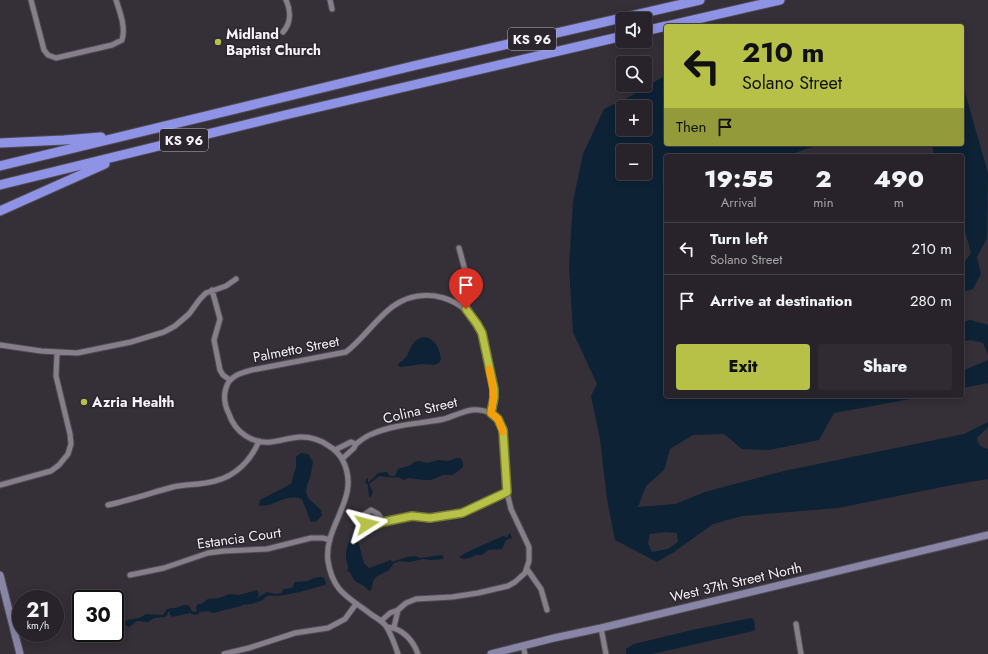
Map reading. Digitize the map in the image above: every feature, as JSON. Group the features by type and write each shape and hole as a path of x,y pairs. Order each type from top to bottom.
{"highway":[{"name":"KS 96","path":"0,166 417,65 700,0"},
{"path":"675,24 780,0"},
{"path":"652,29 664,26"},
{"name":"KS 96","path":"0,185 616,38"},
{"path":"0,142 101,137 185,121"},
{"path":"0,211 121,158 168,144"}],"street":[{"path":"31,0 42,44 48,55 60,58 112,45 122,40 124,34 116,0"},
{"path":"283,32 289,20 289,9 286,0"},
{"path":"330,0 332,9"},
{"path":"381,622 390,613 398,610 406,603 416,599 465,596 508,586 522,576 527,570 529,561 529,547 511,509 507,492 503,430 498,419 491,413 494,389 482,333 466,309 469,285 460,248"},
{"path":"0,345 57,353 84,352 131,342 164,332 180,322 189,314 206,293 226,286 236,280"},
{"path":"212,290 220,319 214,340 220,370 223,375 230,380 224,392 230,419 236,428 250,439 270,442 301,437 315,438 335,450 342,459 347,477 347,494 330,540 328,554 331,575 338,588 356,604 387,627 398,654"},
{"name":"Palmetto Street","path":"230,380 237,375 252,370 346,352 358,344 392,308 412,298 425,295 442,297 457,303 466,309"},
{"path":"0,348 8,346"},
{"path":"0,485 51,471 59,465 68,454 71,444 70,434 56,376 57,353"},
{"name":"Colina Street","path":"342,459 354,448 356,444 370,434 387,428 432,421 472,410 481,410 491,413"},
{"path":"108,505 178,486 216,481 232,474 246,463 259,441"},
{"name":"Colina Street","path":"335,450 351,442 356,444"},
{"path":"383,522 412,516 430,518 462,513 507,492"},
{"name":"West 37th Street North","path":"491,654 988,535"},
{"name":"Estancia Court","path":"130,575 158,569 208,553 267,549 312,538 323,538 330,540"},
{"path":"527,570 541,589 547,610"},
{"path":"0,575 20,654"},
{"path":"224,654 249,648 295,633 328,628 345,619 356,604"},
{"path":"394,627 398,610"},
{"path":"796,624 801,654"},
{"path":"387,627 394,627 402,631 410,640 418,654"},
{"path":"601,628 606,654"},
{"path":"523,646 525,654"}],"water":[{"path":"664,76 664,146 818,146 793,154 664,154 664,398 916,398 834,413 819,440 769,450 742,449 724,434 693,435 670,449 664,470 646,486 638,507 675,504 705,492 784,471 964,434 988,422 988,427 977,438 980,445 988,449 988,479 838,508 742,516 713,524 674,552 657,562 615,540 607,499 600,439 591,396 597,384 573,332 569,266 573,202 583,154 604,109 616,103 616,136 652,136 652,100 623,100 637,92 652,92 652,83","holes":["665,532 677,533 678,542 668,549 652,552 648,543 650,534"]},
{"path":"964,89 988,173 987,238 977,257 981,274 973,289 964,291 964,263 971,253 964,229 964,154 934,154 932,146 964,146"},
{"path":"970,320 988,325 988,355 983,343 970,340 964,342 964,322"},
{"path":"424,337 434,342 436,345 441,359 439,363 434,365 423,364 400,367 398,364 406,357 414,342"},
{"path":"988,360 988,383 964,388 964,370"},
{"path":"301,453 308,454 313,462 306,492 308,498 321,510 322,515 317,521 311,522 302,499 287,498 270,505 259,506 260,500 291,484 296,467 296,457"},
{"path":"460,458 463,462 463,467 453,475 443,475 431,480 408,478 404,480 398,477 379,476 369,484 373,492 370,498 369,496 368,485 365,482 368,478 368,483 378,473 387,472 390,476 395,476 398,469 411,465 414,462 419,461 427,463 439,460 448,461"},
{"path":"355,530 364,563 369,568 391,560 392,562 415,556 420,558 442,555 444,559 423,559 410,562 399,561 394,563 389,570 376,577 373,581 371,591 356,582 350,572 347,571 346,550"},
{"path":"510,533 512,538 506,540 502,549 488,550 482,555 476,555 470,558 463,559 459,557 475,548 503,536 507,537"},
{"path":"314,578 324,578 326,583 325,585 281,596 269,595 263,600 252,604 242,605 214,613 207,611 199,612 199,614 195,615 190,613 172,617 169,613 170,611 166,617 154,618 148,622 137,621 129,627 124,625 124,623 128,620 146,614 163,615 167,609 184,605 189,606 192,611 196,612 196,607 198,604 201,604 208,599 219,598 230,594 239,595 257,590 259,594 257,598 267,592 275,594 281,593 284,589 292,588 295,582 308,581"},
{"path":"751,618 754,620 755,629 753,631 652,654 626,654 626,649 634,644"}],"slow traffic":[{"path":"489,369 494,389 491,413 498,419 503,432"}],"place":[{"name":"Midland Baptist Church","path":"218,42"},
{"name":"Azria Health","path":"84,402"}],"route":[{"path":"367,524 371,526 412,516 430,518 449,516 469,511 507,492 503,430 498,419 491,413 494,389 482,333 466,309"}]}
